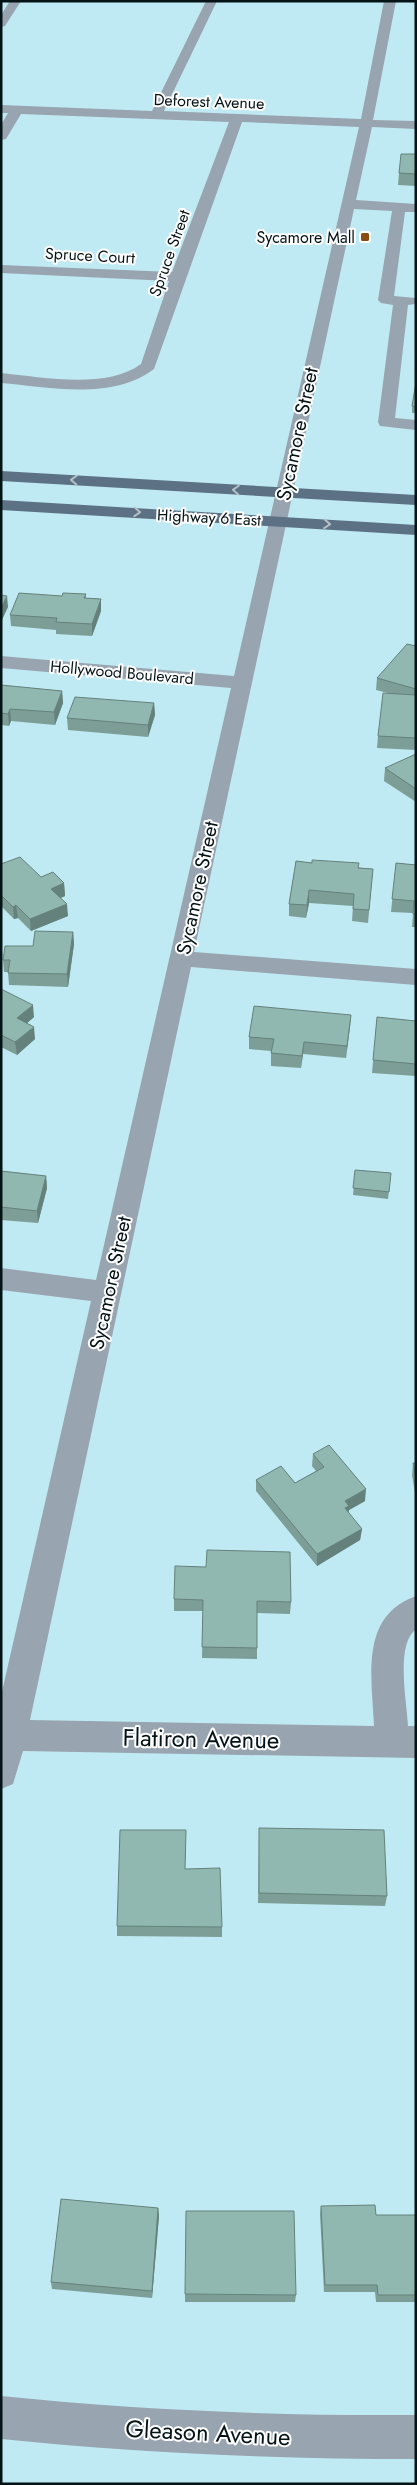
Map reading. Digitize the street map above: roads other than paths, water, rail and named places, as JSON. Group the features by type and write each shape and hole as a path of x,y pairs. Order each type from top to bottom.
{"main road":[{"name":"Highway 6 East","path":"1,476 416,500"},
{"name":"Highway 6 East","path":"1,504 416,530"}],"street":[{"path":"1,24 16,1"},
{"path":"156,115 212,1"},
{"name":"Sycamore Street","path":"1,1774 5,1736 108,1292 366,124 390,1"},
{"name":"Deforest Avenue","path":"1,109 416,125"},
{"path":"1,136 17,109"},
{"name":"Spruce Street","path":"1,378 88,382 116,381 142,374 148,366 178,277 237,118"},
{"path":"348,204 416,208"},
{"path":"399,207 386,300 408,301 386,422 416,424"},
{"name":"Spruce Court","path":"1,269 178,277"},
{"name":"Hollywood Boulevard","path":"1,662 242,683"},
{"path":"181,959 416,976"},
{"path":"1,1279 108,1292"},
{"name":"Flatiron Avenue","path":"5,1736 404,1742 387,1653 399,1623 416,1610"},
{"name":"Gleason Avenue","path":"1,2417 83,2427 291,2438 416,2437"}],"place":[{"name":"Sycamore Mall","path":"365,237"}]}
